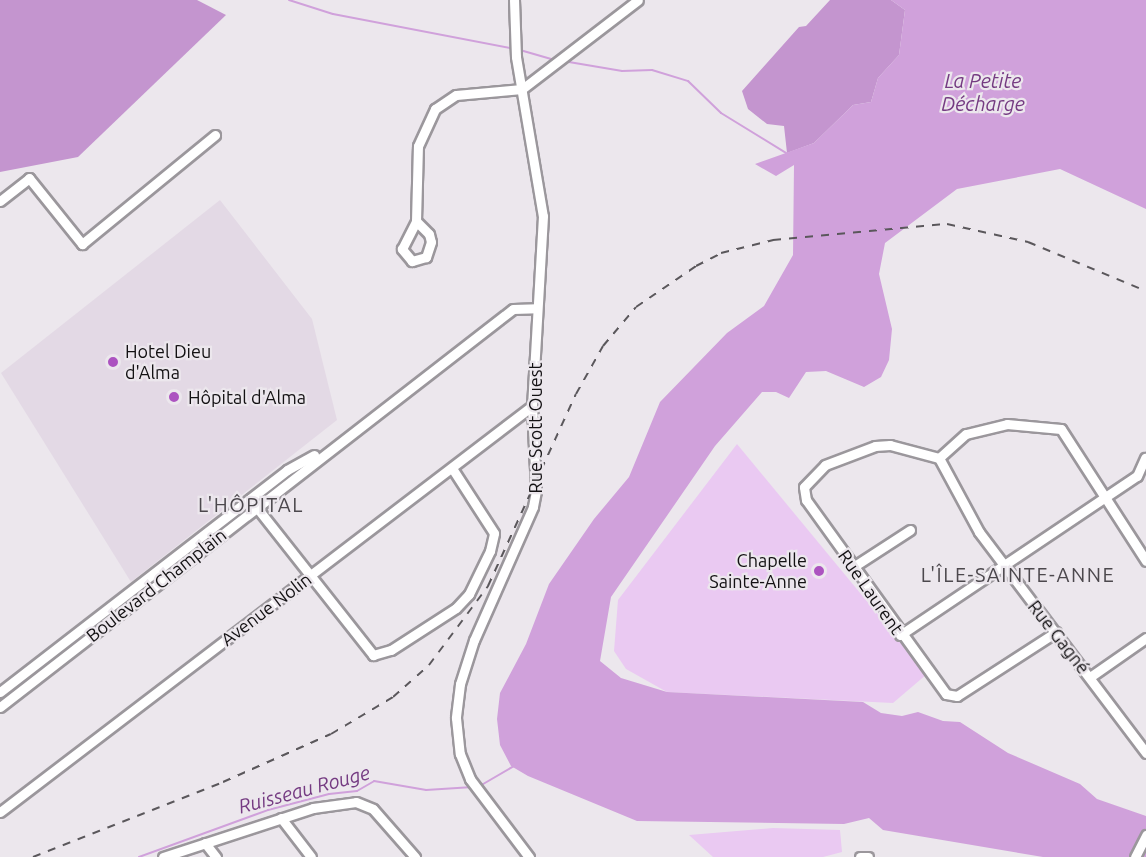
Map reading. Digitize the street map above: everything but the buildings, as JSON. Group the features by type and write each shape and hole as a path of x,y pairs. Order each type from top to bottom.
{"street":[{"name":"Rue Scott Ouest","path":"514,0 516,57 543,216 532,406 537,479 533,507 474,640 460,684 456,718 459,754 470,779 529,857"},
{"path":"416,221 418,146 435,109 456,95 522,89 638,0"},
{"path":"0,201 28,178 82,244 215,135"},
{"name":"Boulevard Champlain","path":"0,693 513,309 537,308"},
{"name":"Avenue Nolin","path":"0,812 532,406"},
{"path":"939,458 966,435 1007,424 1061,429 1146,561"},
{"name":"Rue Laurent","path":"939,458 898,447 875,446 825,465 804,487 806,500 900,635 946,694 957,696 1056,632"},
{"name":"Rue Gagné","path":"939,458 978,532 1146,753"},
{"path":"900,635 1137,476 1146,458"},
{"path":"253,502 308,576 374,655 391,650 456,608 469,594 490,551 494,533 452,468"},
{"name":"Boulevard Champlain","path":"0,706 253,502"},
{"path":"853,567 910,530"},
{"path":"1090,677 1146,638"},
{"path":"163,857 281,818 342,802 373,809 415,857"},
{"path":"281,818 311,857"},
{"path":"1135,857 1146,835"},
{"path":"205,843 216,857"},
{"path":"860,857 868,857"}],"shaded area":[{"path":"0,0 197,0 226,15 78,157 0,172"},
{"path":"830,0 891,0 905,10 899,55 878,78 871,102 853,105 814,143 787,153 784,126 767,124 748,109 742,91 799,27 806,26"},
{"name":"Hôpital d'Alma","path":"220,200 312,319 337,420 131,582 1,373"},
{"path":"737,444 927,674 893,703 667,692 626,669 614,651 618,600"},
{"path":"773,828 840,830 842,852 823,857 713,857 689,835"}],"water":[{"name":"La Petite Décharge","path":"891,0 1146,0 1146,209 1060,169 957,189 885,243 879,274 892,329 889,360 881,377 864,387 826,371 806,372 789,398 776,392 762,392 715,446 611,597 600,661 621,678 667,692 863,702 881,713 902,716 918,712 943,721 960,722 1008,753 1080,784 1097,799 1146,816 1146,857 1043,857 883,830 869,818 844,824 637,821 528,776 511,766 500,745 497,719 500,693 526,644 549,584 594,519 629,477 660,402 727,333 764,306 793,255 794,165 776,176 755,164 814,143 853,105 871,102 878,78 899,55 905,10"}],"waterway":[{"path":"289,0 333,14 514,49"},
{"path":"520,50 555,60"},
{"path":"563,61 622,71 652,70 688,81 721,113 788,154"},
{"name":"Ruisseau Rouge","path":"478,787 514,766"},
{"name":"Ruisseau Rouge","path":"139,857 268,810 329,794 357,791 374,781 426,790 473,787"}],"railway":[{"path":"33,857 223,782 331,734 393,697 429,665 488,586 576,394 603,346 636,307 696,266 721,253 773,240 947,224 1028,242 1146,291"}],"place":[{"name":"Hotel Dieu d'Alma","path":"113,362"},
{"name":"Hôpital d'Alma","path":"174,397"},
{"name":"Chapelle Sainte-Anne","path":"819,571"}],"district":[{"name":"L'HÔPITAL","path":"251,504"},
{"name":"L'ÎLE-SAINTE-ANNE","path":"1018,574"}]}
